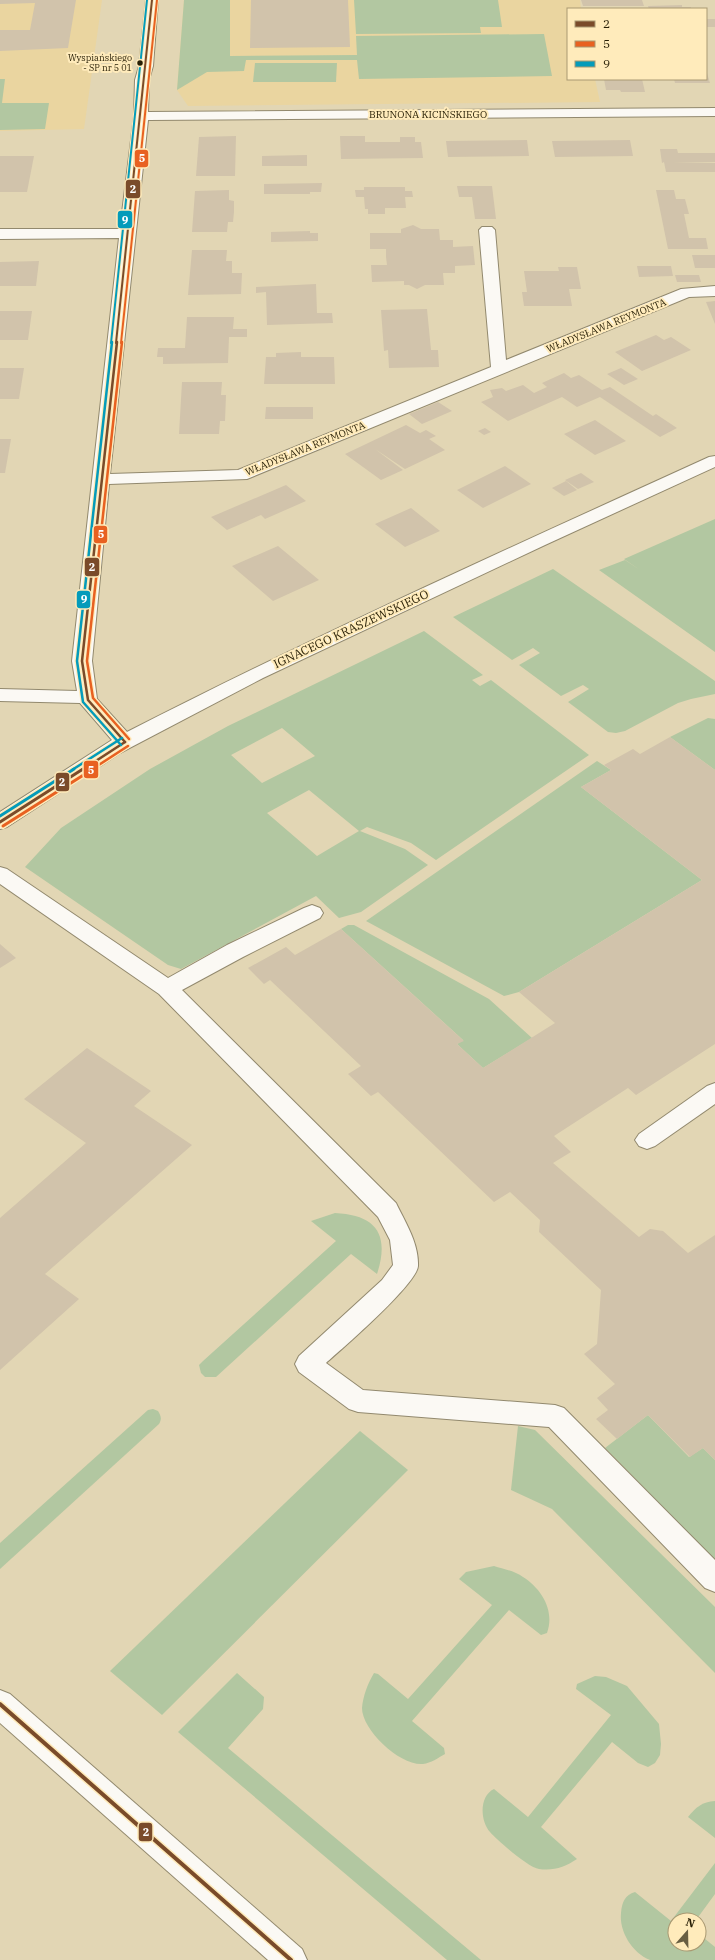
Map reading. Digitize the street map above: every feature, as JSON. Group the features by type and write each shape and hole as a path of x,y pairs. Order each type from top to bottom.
{"street":[{"path":"125,742 88,697 82,661 127,233 141,116 142,80 146,66 152,0"},
{"name":"BRUNONA KICIŃSKIEGO","path":"141,116 715,112"},
{"path":"487,230 498,368"},
{"path":"0,234 127,233"},
{"name":"WŁADYSŁAWA REYMONTA","path":"101,479 241,475 498,368 687,292 715,291"},
{"name":"IGNACEGO KRASZEWSKIEGO","path":"0,822 125,742 256,674 539,541 715,461"},
{"path":"0,695 88,697"},
{"path":"0,874 167,988 387,1210 402,1240 406,1267 392,1286 308,1364 358,1401 555,1416 715,1580"},
{"path":"167,988 235,951 312,913"},
{"path":"646,1140 715,1092"},
{"path":"0,1704 291,1960"}],"shaded area":[{"path":"0,0 102,0 84,129 0,131"},
{"path":"184,0 580,0 581,8 567,8 567,80 595,80 600,102 188,106 177,90"}],"green space":[{"path":"184,0 230,0 230,56 357,55 356,36 544,34 552,76 359,79 357,60 246,60 244,71 207,72 177,90"},
{"path":"354,0 498,0 502,27 480,27 481,33 356,34"},
{"path":"255,63 337,63 336,82 253,82"},
{"path":"0,79 5,79 2,103 49,103 45,129 0,130"},
{"path":"715,519 715,652 599,570 625,560 640,570 624,559"},
{"path":"553,569 715,681 715,694 678,703 625,731 616,733 608,732 568,702 589,689 583,685 561,696 519,665 540,653 533,648 512,660 453,617"},
{"path":"424,631 483,675 472,680 480,686 491,680 589,755 436,860 411,843 367,827 360,831 405,849 428,865 361,912 339,918 316,896 181,969 168,965 25,867 61,828 150,769 228,726","holes":["282,728 315,756 262,783 231,755","309,790 359,831 317,856 267,813"]},
{"path":"708,718 715,719 715,770 670,737"},
{"path":"597,761 611,770 581,787 702,880 519,992 504,996 366,921"},
{"path":"348,925 354,925 489,999 532,1038 483,1068 457,1044 463,1040 341,929"},
{"path":"335,1213 361,1218 370,1223 376,1229 382,1248 381,1260 377,1274 351,1254 216,1377 205,1377 201,1373 199,1365 336,1241 311,1221"},
{"path":"153,1409 158,1411 160,1414 161,1419 159,1424 0,1569 0,1543 148,1410"},
{"path":"648,1415 689,1457 703,1448 715,1460 715,1560 605,1448"},
{"path":"518,1426 535,1430 715,1607 715,1673 552,1509 511,1490"},
{"path":"360,1431 408,1470 162,1715 110,1671"},
{"path":"494,1566 520,1575 530,1582 541,1594 548,1609 549,1625 547,1633 541,1635 509,1610 412,1721 444,1748 445,1754 423,1764 414,1763 404,1759 394,1753 375,1736 364,1717 362,1708 370,1681 374,1673 378,1674 408,1699 492,1605 459,1579 466,1572"},
{"path":"237,1673 264,1697 263,1709 228,1748 481,1960 447,1960 178,1732"},
{"path":"595,1676 606,1677 627,1686 659,1724 661,1744 660,1755 655,1763 648,1767 638,1763 612,1742 541,1827 577,1859 559,1868 539,1869 521,1859 490,1832 484,1822 484,1803 489,1792 494,1789 528,1817 611,1715 576,1689 577,1684"},
{"path":"715,1801 715,1838 688,1817 700,1806"},
{"path":"715,1863 715,1894 702,1912 678,1912"},
{"path":"635,1892 667,1918 667,1952 707,1952 707,1940 715,1947 715,1960 650,1960 632,1947 622,1927 621,1909 626,1897"}],"building":[{"path":"0,0 76,0 68,48 0,51 0,30 30,30 35,3 0,4"},
{"path":"251,0 348,0 350,47 250,48"},
{"path":"581,0 642,0 644,6 583,6"},
{"path":"682,5 682,7 691,8 649,8 648,6"},
{"path":"707,19 715,19 715,27 707,27"},
{"path":"707,73 710,83 675,83 674,80 707,80"},
{"path":"604,80 642,80 645,92 621,92 620,90 606,90"},
{"path":"236,136 235,176 196,176 199,137"},
{"path":"340,136 365,136 365,142 400,142 400,137 415,137 415,142 421,142 423,158 341,159"},
{"path":"527,140 529,156 448,157 446,141"},
{"path":"630,140 633,156 555,157 552,141"},
{"path":"660,149 677,149 678,153 715,153 715,162 673,162 715,163 715,172 666,172 664,162 662,163"},
{"path":"307,155 307,166 262,166 262,156"},
{"path":"0,156 34,156 27,192 0,192"},
{"path":"322,183 321,192 310,192 310,194 264,194 264,184"},
{"path":"457,186 492,186 496,219 475,219 472,197 459,197"},
{"path":"364,187 405,187 405,191 412,191 413,197 405,197 406,208 385,208 385,214 368,214 368,209 365,209 364,197 356,197 355,190 364,190"},
{"path":"229,190 229,200 234,201 234,212 233,222 228,222 227,232 192,232 195,191"},
{"path":"656,190 674,190 676,199 685,199 689,214 684,214 689,238 706,238 708,249 668,249"},
{"path":"413,225 421,229 439,229 440,240 453,240 453,247 473,246 475,265 455,266 455,273 443,273 444,285 425,285 417,289 409,285 404,285 404,281 372,282 371,265 387,265 386,249 370,249 370,233 401,233 401,229"},
{"path":"310,231 310,233 318,233 318,241 271,242 271,232"},
{"path":"192,250 227,250 226,261 232,261 232,273 242,273 241,294 188,295"},
{"path":"692,255 715,255 715,268 695,268"},
{"path":"39,261 36,286 0,286 0,262"},
{"path":"637,266 671,266 673,276 639,277"},
{"path":"558,267 577,267 581,289 569,289 572,306 524,306 522,292 527,292 524,271 559,271"},
{"path":"675,275 699,275 701,282 677,282"},
{"path":"316,284 317,313 332,313 333,323 267,325 266,292 256,293 256,287"},
{"path":"715,301 715,324 706,302"},
{"path":"427,309 431,350 438,350 439,367 389,368 388,350 384,351 381,310"},
{"path":"0,311 32,311 28,340 0,340"},
{"path":"187,317 234,317 233,329 247,329 247,337 229,337 228,363 163,364 163,357 157,357 158,348 185,348"},
{"path":"656,335 664,340 671,337 691,350 642,371 615,352"},
{"path":"301,352 301,357 334,357 335,384 264,384 266,357 276,357 276,353"},
{"path":"0,368 24,368 19,399 0,399"},
{"path":"621,368 638,379 624,385 607,374"},
{"path":"564,373 571,378 579,375 602,390 610,387 653,416 656,414 677,428 660,437 600,397 577,407 562,397 508,421 481,402 493,397 490,390 502,388 506,391 523,385 534,393 547,387 542,383"},
{"path":"182,382 222,382 221,395 226,395 225,421 220,421 219,434 179,434"},
{"path":"438,402 452,411 422,424 409,414"},
{"path":"266,407 313,407 313,419 265,419"},
{"path":"595,420 626,441 595,455 564,434"},
{"path":"406,425 420,433 426,430 436,436 429,439 445,450 405,469 375,449 403,470 381,480 345,454"},
{"path":"485,428 491,432 484,435 478,431"},
{"path":"0,439 11,439 5,473 0,473"},
{"path":"505,466 531,484 483,508 457,490"},
{"path":"581,473 594,482 578,489 565,480"},
{"path":"566,481 577,490 564,496 552,488"},
{"path":"286,485 306,501 265,519 261,515 227,530 211,517"},
{"path":"411,508 440,531 405,547 375,524"},
{"path":"278,546 319,580 273,601 232,566"},
{"path":"670,737 715,770 715,1044 636,1095 628,1088 554,1136 571,1152 553,1163 639,1237 650,1229 663,1231 688,1253 715,1235 715,1460 703,1448 690,1457 648,1415 617,1439 596,1419 608,1410 597,1398 615,1384 584,1354 597,1344 601,1290 539,1232 540,1220 510,1192 494,1202 378,1092 371,1096 348,1074 361,1066 270,980 264,984 248,968 286,947 295,955 341,929 464,1041 457,1044 483,1068 555,1023 519,992 702,880 581,787 611,770 604,765 633,749 640,754"},
{"path":"0,944 16,958 0,968"},
{"path":"87,1048 151,1091 134,1106 192,1145 45,1274 79,1299 0,1370 0,1218 86,1143 24,1099"}],"transit line":[{"name":"9","path":"121,745 83,702 77,661 136,116 147,0"},
{"name":"2","path":"125,742 88,700 82,661 141,116 152,0"},
{"name":"5","path":"129,739 93,698 87,661 146,117 157,0"},
{"name":"9","path":"0,816 122,738"},
{"name":"2","path":"0,822 125,742"},
{"name":"5","path":"3,826 128,746"},
{"name":"2","path":"0,1704 291,1960"}],"place":[{"name":"Wyspiańskiego - SP nr 5 01","path":"140,63"}]}
